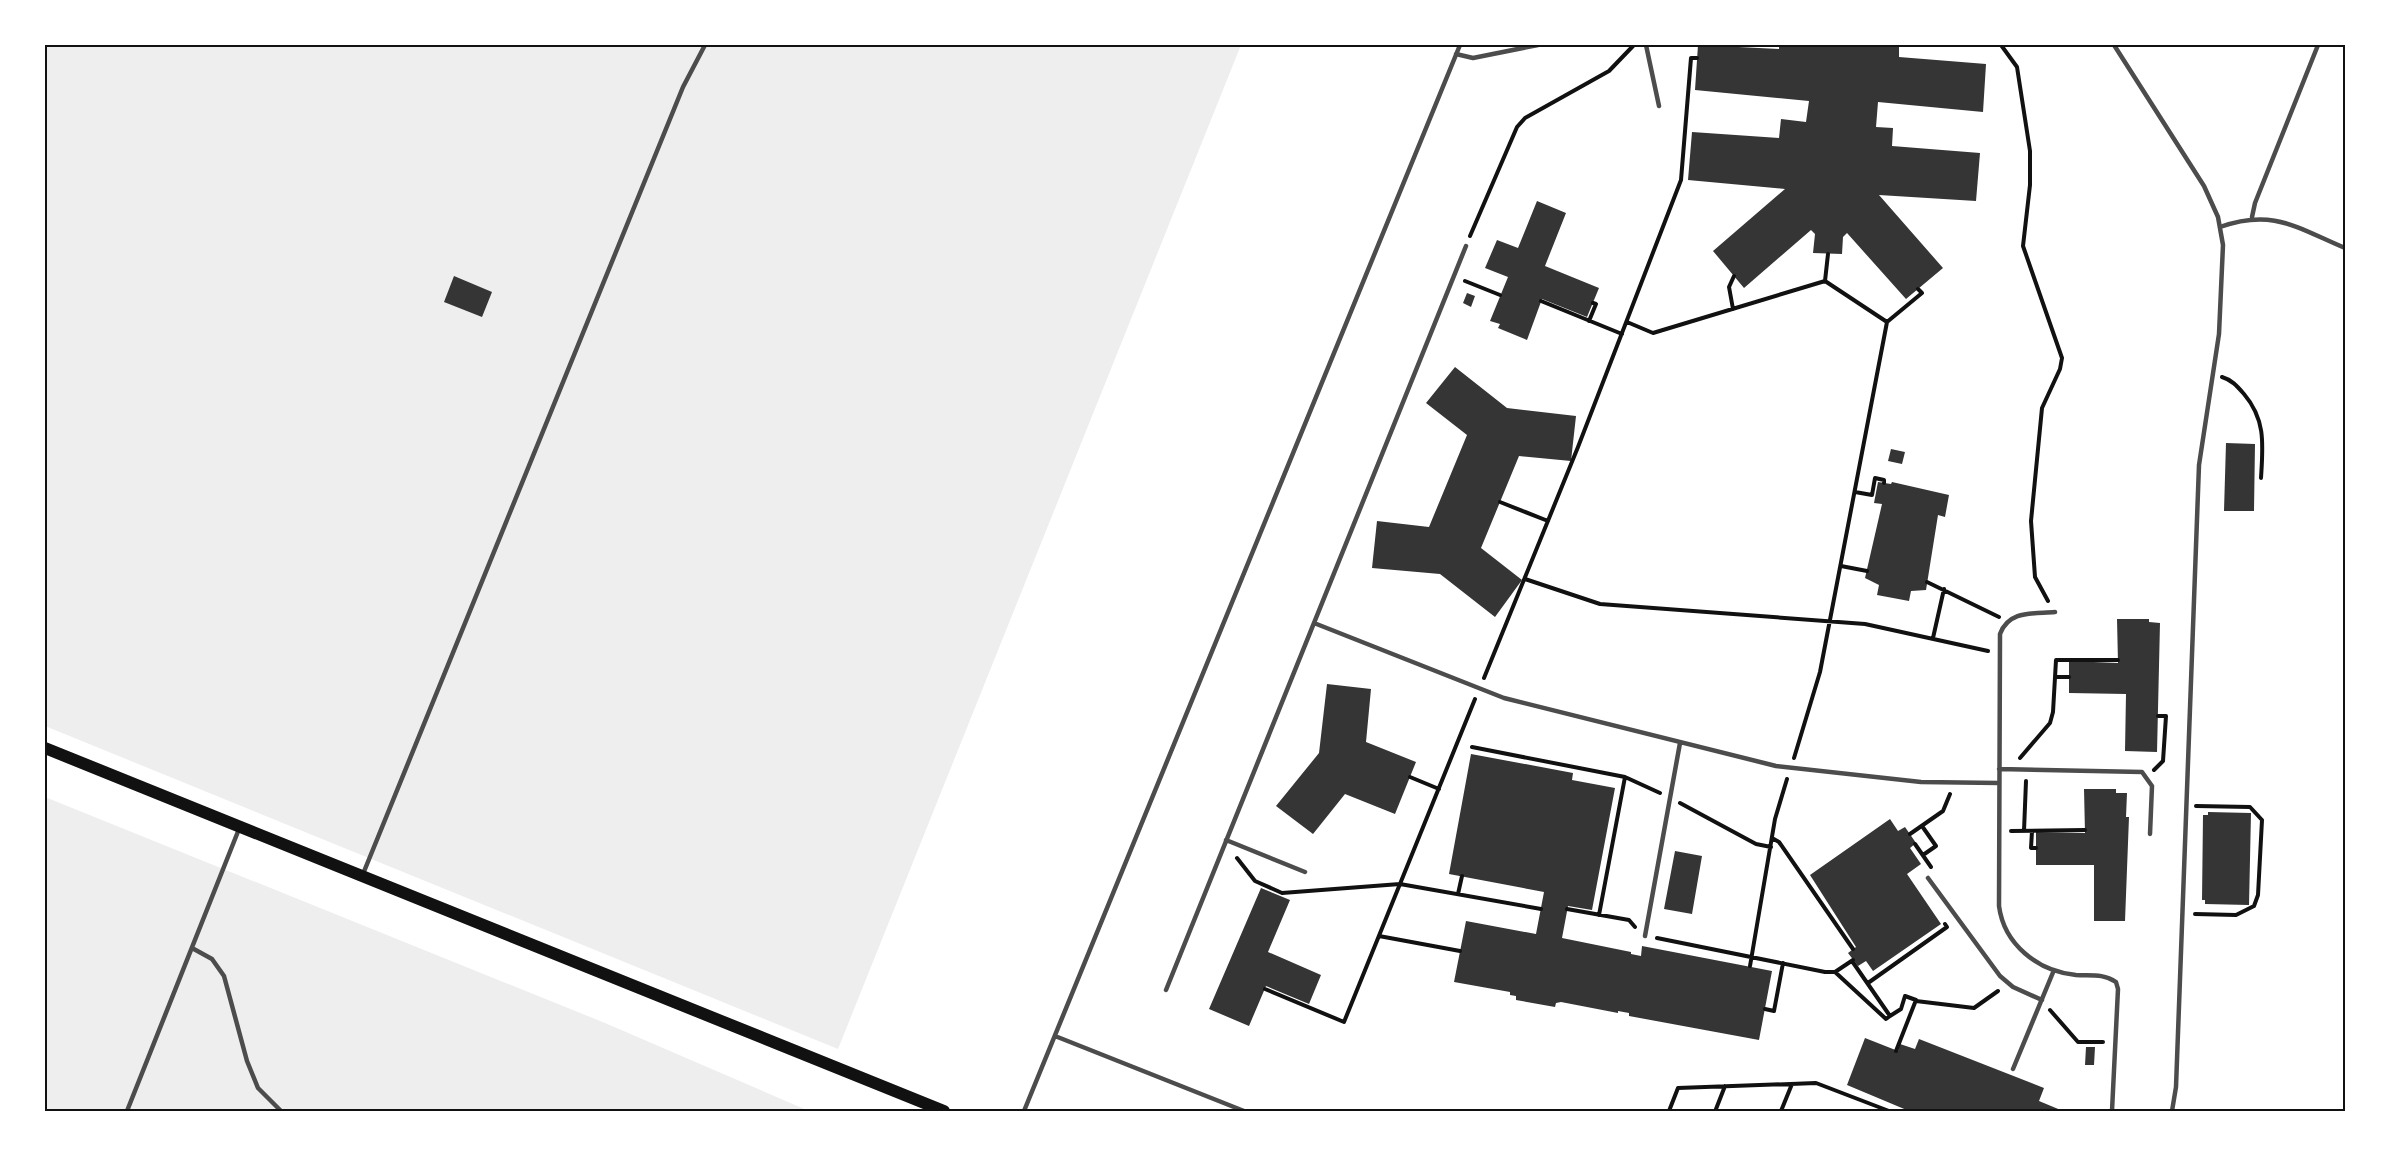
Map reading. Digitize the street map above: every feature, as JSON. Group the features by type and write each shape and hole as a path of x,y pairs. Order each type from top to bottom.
{"main road":[{"path":"45,748 944,1111"}],"lane":[{"path":"362,876 680,96 705,45"},
{"path":"1024,1111 1460,45"},
{"path":"1456,54 1473,58 1538,45"},
{"path":"1646,45 1659,106"},
{"path":"2114,45 2204,186 2220,226 2224,260 2219,334 2199,465 2176,1087 2172,1111"},
{"path":"2252,217 2255,203 2318,45"},
{"path":"2220,226 2252,217 2268,218 2345,248"},
{"path":"1166,990 1467,246"},
{"path":"2055,612 2017,615 2008,621 2000,634 1999,906 2005,931 2025,953 2066,974 2103,975 2116,982 2112,1111"},
{"path":"1314,624 1480,689 1568,716 1680,743 1791,768 1951,783 1999,783"},
{"path":"1645,936 1680,743"},
{"path":"1999,769 2135,770 2147,777 2151,786 2150,834"},
{"path":"127,1111 240,826"},
{"path":"1227,840 1305,872"},
{"path":"1929,878 1994,969 2008,983 2042,1000"},
{"path":"192,948 212,959 224,976 246,1061 258,1088 281,1111"},
{"path":"2013,1069 2055,970"},
{"path":"1054,1036 1244,1111"}],"path":[{"path":"1467,246 1517,127 1525,118 1609,71 1621,61 1633,45"},
{"path":"2001,45 2017,67 2030,151 2030,185 2023,246 2059,345 2062,363 2042,408 2031,521 2035,577 2055,612"},
{"path":"1265,988 1344,1022 1525,579 1681,180 1691,58 1697,58"},
{"path":"1825,281 1828,254"},
{"path":"1733,309 1729,287 1734,276"},
{"path":"1454,277 1500,295"},
{"path":"1627,322 1653,333 1825,281"},
{"path":"1825,281 1887,322"},
{"path":"1750,966 1772,838 1816,690 1831,621 1887,322 1922,293 1918,288"},
{"path":"1541,301 1622,334"},
{"path":"1589,321 1596,304 1593,303"},
{"path":"2212,377 2222,377 2234,383 2258,414 2263,435 2261,478"},
{"path":"1855,492 1872,495 1875,478 1884,480 1884,483"},
{"path":"1500,502 1548,521"},
{"path":"1841,566 1867,571"},
{"path":"1525,579 1567,596 1615,607 1865,624 2000,654"},
{"path":"1927,582 2008,621"},
{"path":"1933,638 1944,589"},
{"path":"2016,770 2023,753 2050,723 2055,662 2059,658 2118,660"},
{"path":"2055,677 2069,677"},
{"path":"2147,777 2163,761 2166,716 2158,716"},
{"path":"1472,747 1640,781 1756,844 1771,847"},
{"path":"2024,831 2026,770"},
{"path":"1410,777 1439,789"},
{"path":"1599,915 1625,777"},
{"path":"1910,834 1948,804 1951,783"},
{"path":"2183,914 2236,915 2254,906 2258,895 2262,820 2250,807 2187,806"},
{"path":"1922,826 1936,846 1923,855"},
{"path":"1999,831 2085,831"},
{"path":"2032,831 2031,848 2036,848"},
{"path":"1772,838 1779,842 1852,950"},
{"path":"1227,840 1242,866 1255,881 1281,892 1400,884 1541,909"},
{"path":"1915,844 1931,867 1922,873"},
{"path":"1458,894 1462,876"},
{"path":"1567,909 1629,920 1645,936 1825,972 1835,972 1853,960 1890,1016"},
{"path":"1868,984 1947,927 1941,917"},
{"path":"1379,936 1460,951"},
{"path":"1765,1009 1774,1011 1783,963"},
{"path":"1835,972 1886,1019 1900,1009 1905,996 1916,1001 1974,1008 2008,983"},
{"path":"2042,1000 2078,1042 2115,1043"},
{"path":"1896,1050 1916,1001"},
{"path":"1669,1111 1678,1088 1816,1083 1889,1111"},
{"path":"1780,1111 1792,1084"},
{"path":"1716,1109 1725,1086"}],"shaded area":[{"path":"45,45 1241,45 838,1049 45,726"},
{"path":"45,797 605,1023 809,1111 45,1111"}],"building":[{"path":"1698,45 1779,49 1779,45 1899,45 1899,57 1986,64 1983,112 1878,102 1876,127 1893,128 1892,146 1980,153 1976,201 1879,195 1943,268 1906,299 1847,233 1843,237 1842,254 1813,253 1815,234 1811,230 1744,288 1713,251 1785,189 1688,180 1692,132 1779,138 1781,119 1806,122 1809,101 1695,90"},
{"path":"1537,201 1566,213 1545,266 1599,288 1587,317 1542,299 1527,340 1498,328 1500,324 1490,321 1508,277 1485,268 1497,240 1518,248"},
{"path":"454,276 492,292 482,317 444,302"},
{"path":"1467,293 1475,296 1471,307 1463,303"},
{"path":"1455,367 1507,408 1576,416 1571,461 1519,456 1481,548 1522,580 1495,617 1440,574 1372,568 1377,521 1429,527 1467,435 1426,403"},
{"path":"2226,443 2255,444 2254,511 2224,511"},
{"path":"1891,449 1905,452 1902,464 1888,461"},
{"path":"1878,482 1891,484 1892,482 1949,495 1945,517 1938,515 1926,590 1911,591 1909,601 1877,595 1879,585 1865,578 1882,504 1874,503"},
{"path":"2117,619 2149,619 2149,622 2160,623 2157,752 2125,751 2126,694 2069,693 2069,661 2118,663"},
{"path":"1327,684 1371,689 1366,742 1416,762 1395,814 1345,794 1313,834 1276,806 1319,753"},
{"path":"1471,754 1573,773 1572,780 1615,788 1592,910 1568,906 1562,938 1641,956 1642,946 1772,971 1759,1040 1629,1016 1629,1013 1618,1011 1618,1013 1561,1002 1556,1003 1555,1007 1516,1000 1516,996 1510,995 1510,992 1454,982 1466,921 1536,934 1544,892 1449,874"},
{"path":"2084,789 2116,789 2116,793 2127,793 2126,817 2129,817 2125,921 2094,921 2094,865 2036,865 2036,832 2085,833"},
{"path":"2208,812 2251,813 2249,905 2205,904 2205,900 2202,900 2203,815 2208,815"},
{"path":"1890,819 1898,831 1905,827 1916,843 1910,848 1921,864 1907,874 1941,924 1873,971 1866,961 1858,966 1848,953 1856,947 1810,875"},
{"path":"1675,851 1702,856 1692,914 1664,909"},
{"path":"1261,888 1290,900 1268,952 1321,975 1309,1004 1266,986 1249,1026 1209,1009"},
{"path":"1865,1038 1898,1051 1900,1044 1915,1049 1919,1039 2044,1088 2039,1101 2063,1111 1909,1111 1847,1085"},
{"path":"2086,1047 2095,1047 2094,1065 2085,1065"}]}
